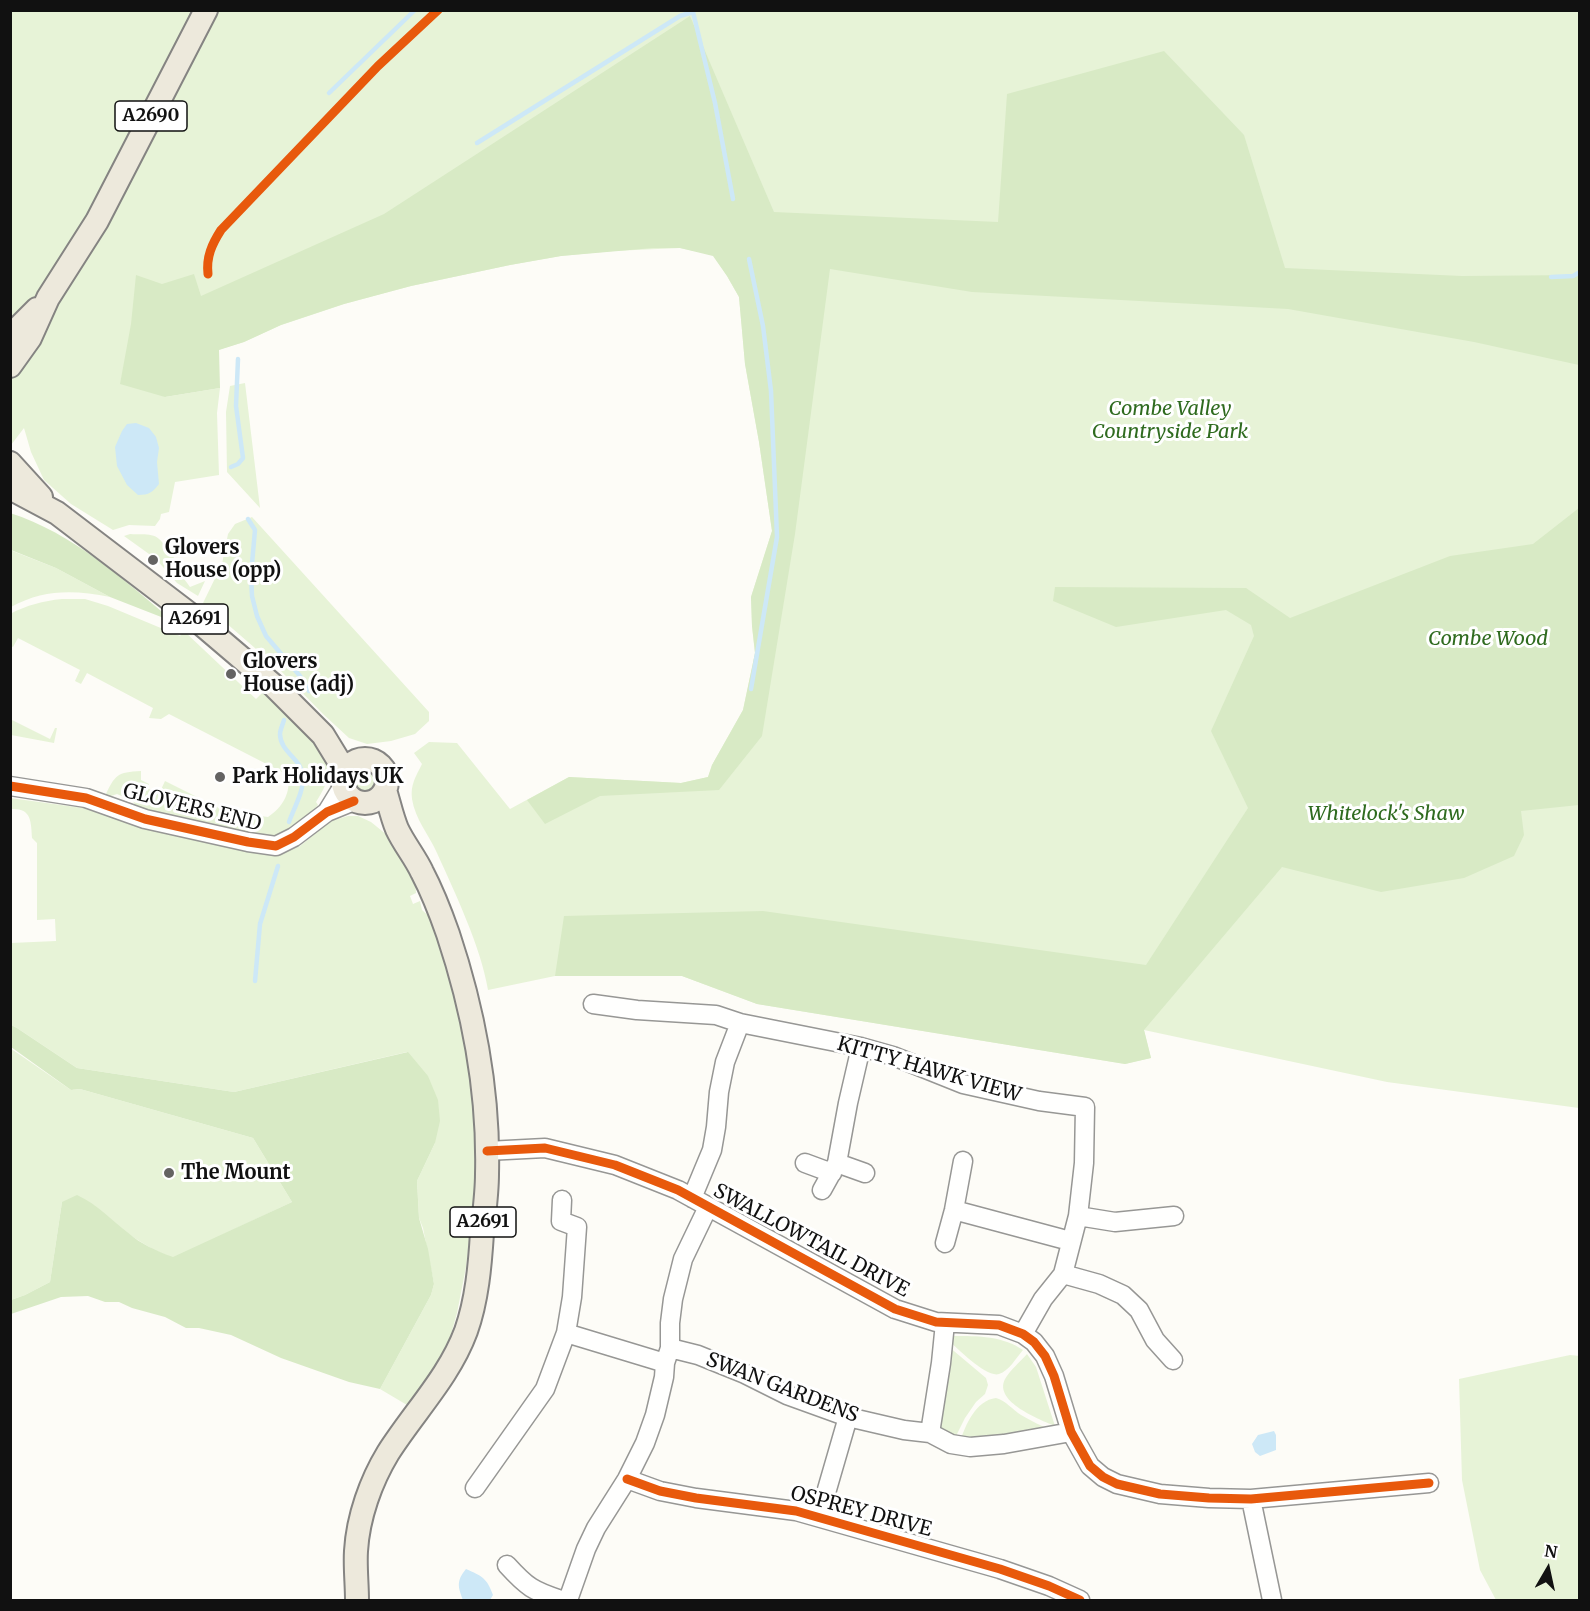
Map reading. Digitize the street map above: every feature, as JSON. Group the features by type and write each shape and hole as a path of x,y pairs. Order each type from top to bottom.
{"main road":[{"name":"A2690","path":"10,366 30,338 48,298 97,221 206,10"},
{"name":"A2690","path":"10,336 48,298"},
{"name":"A2691","path":"10,463 57,513"},
{"name":"A2691","path":"10,488 57,513 192,616 273,684 323,735 360,785 397,829 423,873 448,933 465,988 478,1048 486,1111 487,1175 479,1269 472,1310 458,1349 438,1382 388,1453 366,1500 356,1551 357,1600"}],"street":[{"name":"GLOVERS END","path":"10,786 86,798 145,819 276,846 294,837 360,785"},
{"name":"KITTY HAWK VIEW","path":"593,1004 636,1019 716,1015 740,1023 861,1047 893,1056 963,1084 1039,1101 1085,1107 1084,1162 1078,1216"},
{"path":"568,1600 586,1549 596,1528 627,1479 645,1443 655,1415 668,1355 673,1299 712,1150 725,1062 740,1023"},
{"path":"822,1190 834,1168 861,1047"},
{"name":"SWALLOWTAIL DRIVE","path":"487,1151 545,1148 615,1165 678,1190 895,1309 936,1322 999,1325 1023,1334 1034,1342 1045,1356 1054,1376 1071,1432 1090,1467 1117,1485 1160,1494 1251,1499 1429,1483"},
{"path":"945,1243 963,1161"},
{"path":"805,1163 865,1173"},
{"path":"475,1488 545,1389 566,1333 572,1297 577,1227 561,1221 562,1200"},
{"path":"954,1210 1070,1241"},
{"path":"1023,1334 1043,1299 1063,1274 1078,1216 1115,1222 1174,1216"},
{"path":"1063,1274 1099,1284 1123,1295 1139,1310 1155,1341 1173,1360"},
{"path":"930,1433 945,1323"},
{"name":"SWAN GARDENS","path":"566,1333 668,1355 698,1355 745,1374 787,1395 848,1417 904,1430 930,1433 951,1444 970,1447 1004,1444 1071,1432"},
{"path":"819,1517 848,1417"},
{"name":"OSPREY DRIVE","path":"627,1479 660,1491 796,1511 819,1517 1000,1569 1049,1586 1080,1600"},
{"path":"1251,1499 1272,1600"},
{"path":"507,1565 520,1580 536,1592 561,1600"}],"green space":[{"name":"Combe Valley Countryside Park","path":"11,11 1579,11 1579,1108 1387,1082 1144,1030 1151,1058 1125,1064 757,1004 682,976 555,976 488,990 480,956 467,920 414,806 413,785 422,764 414,753 429,742 457,743 510,809 569,777 681,783 708,777 712,765 743,710 755,653 751,597 772,531 745,364 739,297 713,255 680,248 613,251 561,256 411,286 344,304 281,325 244,342 218,350 165,397 220,388 217,413 219,475 175,482 169,512 161,514 155,526 129,525 113,530 71,504 44,480 31,452 24,428 11,445"},
{"path":"690,16 774,212 998,222 1007,94 1164,51 1244,135 1285,268 1462,276 1579,275 1579,365 1474,342 1288,309 972,292 830,269 795,534 762,736 719,790 600,796 545,824 527,800 569,777 681,783 708,777 712,765 743,710 755,653 751,597 772,531 745,364 739,297 713,256 680,248 653,248 561,256 411,286 344,304 281,325 244,342 219,350 220,388 165,397 120,384 131,324 136,275 162,284 194,274 201,296 384,214"},
{"path":"245,383 260,508 227,472 226,412 230,386"},
{"path":"1579,508 1579,805 1521,811 1524,835 1514,856 1464,878 1381,892 1282,867 1144,1030 1151,1058 1125,1064 757,1004 682,976 555,976 564,916 763,911 1146,965 1248,808 1211,731 1254,636 1251,625 1226,610 1116,627 1053,601 1055,587 1246,588 1290,618 1450,556 1533,544"},
{"path":"10,513 33,522 76,545 117,574 174,622 110,597 56,568 11,550"},
{"path":"252,517 429,712 429,721 415,734 391,741 367,744 349,738 278,668 203,603 222,564 228,534 235,524"},
{"path":"151,535 159,539 166,549 174,549 176,565 190,587 205,581 198,596 177,583 156,559 124,536"},
{"path":"10,550 56,568 110,597 72,592 47,594 11,607"},
{"path":"62,599 85,599 108,606 180,636 184,631 256,699 263,692 311,737 325,758 328,777 316,802 318,805 289,831 269,837 137,809 133,801 117,794 105,796 111,783 118,776 127,772 141,771 141,780 149,784 147,788 159,794 165,781 249,823 253,813 268,817 278,809 285,799 289,782 288,775 169,714 161,719 149,718 153,708 87,673 81,684 75,681 80,670 18,638 13,647 11,646 10,614 35,604"},
{"path":"10,719 50,739 57,728 54,743 11,735"},
{"path":"364,766 375,770 379,781 375,792 364,796 353,792 349,781 353,770"},
{"path":"10,798 83,808 144,828 246,851 274,854 300,846 331,821 348,816 358,816 371,822 387,835 399,850 415,877 416,893 410,896 413,904 420,901 422,910 431,918 446,958 468,1049 476,1113 477,1174 466,1267 448,1345 428,1379 407,1405 380,1389 431,1295 434,1284 419,1218 417,1181 435,1143 407,1052 234,1092 77,1068 11,1025 11,943 56,941 55,919 37,920 37,843 32,838 29,816 18,809 11,809"},
{"path":"11,1025 77,1068 234,1092 408,1052 428,1076 438,1100 440,1121 435,1143 417,1181 419,1218 428,1249 434,1284 431,1295 380,1389 349,1382 281,1358 231,1335 199,1328 186,1328 165,1317 119,1302 105,1302 88,1296 61,1297 11,1314 11,1300 50,1282 62,1202 77,1195 97,1207 138,1240 173,1257 292,1202 253,1138 80,1089 71,1090 11,1047"},
{"path":"10,1048 71,1090 80,1089 253,1138 292,1202 173,1258 62,1202 50,1282 11,1300"},
{"path":"950,1336 997,1339 1023,1350 1006,1370 994,1374 987,1372 966,1356 949,1341"},
{"path":"948,1346 986,1378 988,1385 985,1394 965,1418 954,1440 937,1429"},
{"path":"1027,1354 1036,1367 1055,1426 1020,1409 1006,1395 1003,1387 1005,1379"},
{"path":"1570,1355 1580,1356 1579,1600 1496,1600 1480,1570 1462,1480 1459,1379"},
{"path":"996,1398 1018,1413 1053,1431 960,1442 972,1415 983,1403"}],"water":[{"path":"136,423 149,428 156,437 159,448 157,462 159,484 150,493 142,495 138,495 127,485 117,466 115,447 127,424"},
{"path":"1274,1431 1276,1450 1260,1456 1255,1452 1252,1444 1258,1435"},
{"path":"466,1569 486,1581 493,1595 490,1600 463,1600 459,1584"}],"waterway":[{"path":"329,93 415,10"},
{"path":"477,143 680,16 693,12 715,103 733,199"},
{"path":"749,259 763,326 771,391 777,537 751,689"},
{"path":"1551,277 1573,276 1580,272"},
{"path":"231,467 243,458 236,406 238,359"},
{"path":"248,519 255,530 251,575 252,596 257,616 266,636 300,676 309,691"},
{"path":"284,720 280,732 283,746 299,765 303,776 300,793 289,822"},
{"path":"255,981 260,924 278,866"}],"cycle path":[{"path":"208,274 210,251 221,230 378,66 438,10"},
{"path":"10,786 86,798 145,819 276,846 294,837 327,812 354,801"},
{"path":"487,1151 545,1148 615,1165 678,1190 895,1309 936,1322 999,1325 1023,1334 1034,1342 1045,1356 1054,1376 1071,1432 1090,1466 1103,1477 1117,1484 1160,1494 1251,1499 1429,1483"},
{"path":"627,1479 660,1491 696,1498 796,1511 1000,1569 1049,1586 1080,1600"}],"place":[{"name":"Glovers House (opp)","path":"153,560"},
{"name":"Glovers House (adj)","path":"231,674"},
{"name":"Park Holidays UK","path":"220,777"},
{"name":"The Mount","path":"169,1173"}],"park label":[{"name":"Combe Wood","path":"1488,639"},
{"name":"Whitelock's Shaw","path":"1386,814"}]}
